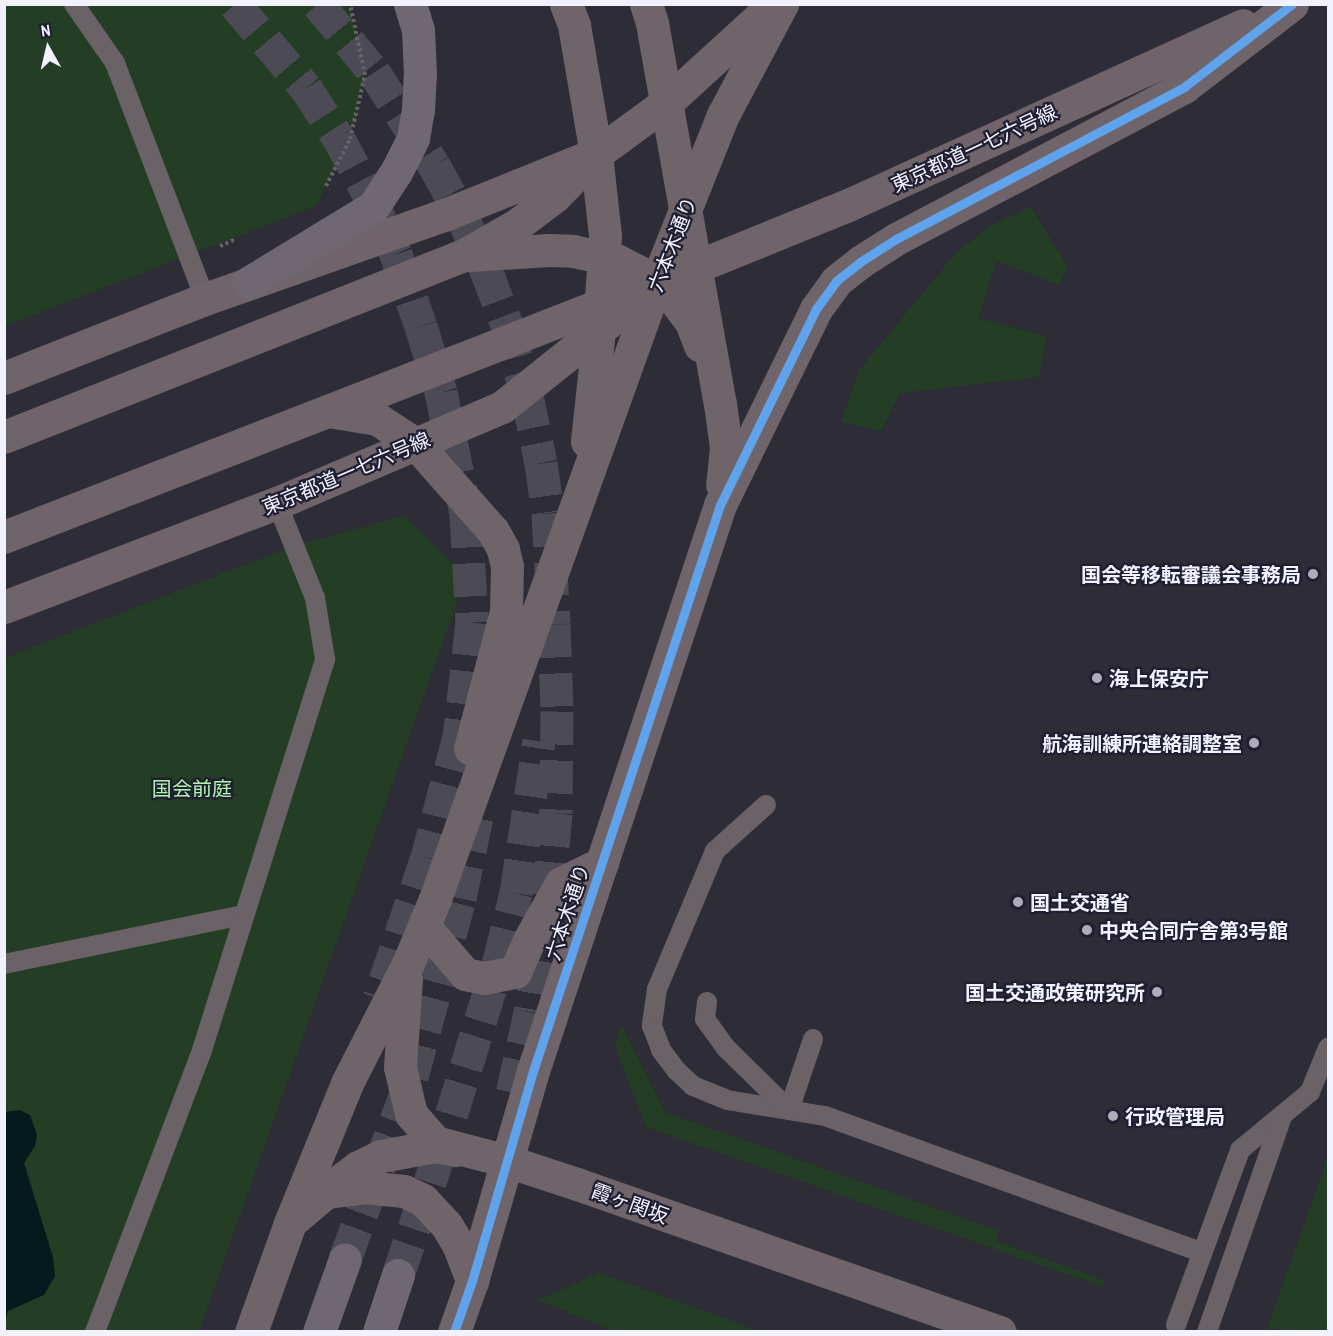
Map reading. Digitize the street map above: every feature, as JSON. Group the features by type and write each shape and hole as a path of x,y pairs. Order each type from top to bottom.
{"highway":[{"path":"248,283 373,207 396,172 413,138 418,110 420,75 418,30 410,4"},
{"path":"319,1332 345,1259"},
{"path":"379,1332 398,1275"}],"main road":[{"name":"六本木通り","path":"566,4 574,25 596,154 605,259 582,493"},
{"path":"646,4 652,23 686,207 726,448 720,505"},
{"path":"4,437 462,256 518,224 555,196 596,154 667,102 774,4"},
{"name":"六本木通り","path":"251,1332 290,1223 346,1083 406,966 430,913 656,284 686,207 723,115 782,4"},
{"path":"720,505 816,309 836,281 896,239 1184,87 1290,4"},
{"name":"東京都道一七六号線","path":"4,537 327,411 600,317 656,284 846,206 1290,4"},
{"path":"4,378 248,283 444,215 596,154"},
{"path":"462,256 549,250 573,251 618,261 646,275 673,298 691,322 713,374"},
{"name":"東京都道一七六号線","path":"4,607 277,503 502,407 600,317"},
{"path":"327,411 377,420 416,444 493,531 503,549 507,566 506,610 474,730 430,913 465,974 484,978 514,972 561,883 602,863"},
{"name":"六本木通り","path":"454,1332 472,1281 533,1071 720,505"},
{"name":"霞ヶ関坂","path":"406,966 400,1067 411,1114 435,1142 507,1161 1000,1332"},
{"path":"290,1223 358,1167 381,1156 435,1146 507,1161"},
{"path":"326,1192 364,1187 404,1191 423,1200 452,1235 472,1281"}],"lane":[{"path":"74,4 115,63 205,299"},
{"path":"95,1332 202,1050 325,659 315,598 277,503"},
{"path":"766,805 715,851 657,989 652,1026 660,1050 693,1086 727,1100 825,1116 1201,1251"},
{"path":"4,964 243,915"},
{"path":"706,1002 705,1019 725,1047 789,1110"},
{"path":"789,1110 813,1039"},
{"path":"1176,1325 1201,1251 1240,1150 1310,1092 1329,1048"},
{"path":"1207,1332 1282,1117"}],"path":[{"path":"321,196 350,139 366,75 350,4"},
{"path":"190,258 243,236"}],"green space":[{"path":"5,5 350,5 365,75 350,139 316,206 5,326"},
{"path":"1031,207 1067,266 1059,285 996,261 978,318 1046,336 1039,377 900,393 881,431 841,422 859,370 955,254 989,226"},
{"name":"国会前庭","path":"404,516 466,576 199,1331 5,1332 5,658 293,546"},
{"path":"621,1024 665,1112 999,1231 996,1241 1104,1280 1103,1287 646,1127 615,1047"},
{"path":"1328,1157 1328,1321 1325,1331 1267,1329"},
{"path":"599,1273 760,1331 614,1331 538,1300"}],"shaded area":[{"path":"20,1110 30,1115 37,1135 35,1146 24,1163 53,1257 55,1276 44,1295 8,1311 5,1321 5,1112"}],"tunnel":[{"path":"235,4 306,88 338,137 367,191 396,254 441,392 466,514 472,622 459,737 427,857 379,998"},
{"path":"318,4 374,72 434,165 463,218 507,325 527,395 541,463 548,513 554,624 557,711 556,813 547,912 530,1012 510,1103"},
{"path":"398,1275 437,1161 499,961 516,893 539,741"},
{"path":"345,1259 412,1077 460,898 479,807"}],"cycle path":[{"path":"454,1332 472,1281 533,1071 720,505 816,309 836,281 860,262 896,239 1184,87 1292,4"}],"place":[{"name":"国会等移転審議会事務局","path":"1313,574"},
{"name":"海上保安庁","path":"1097,678"},
{"name":"航海訓練所連絡調整室","path":"1254,743"},
{"name":"国土交通省","path":"1018,902"},
{"name":"中央合同庁舎第3号館","path":"1087,930"},
{"name":"国土交通政策研究所","path":"1157,992"},
{"name":"行政管理局","path":"1113,1116"}]}
